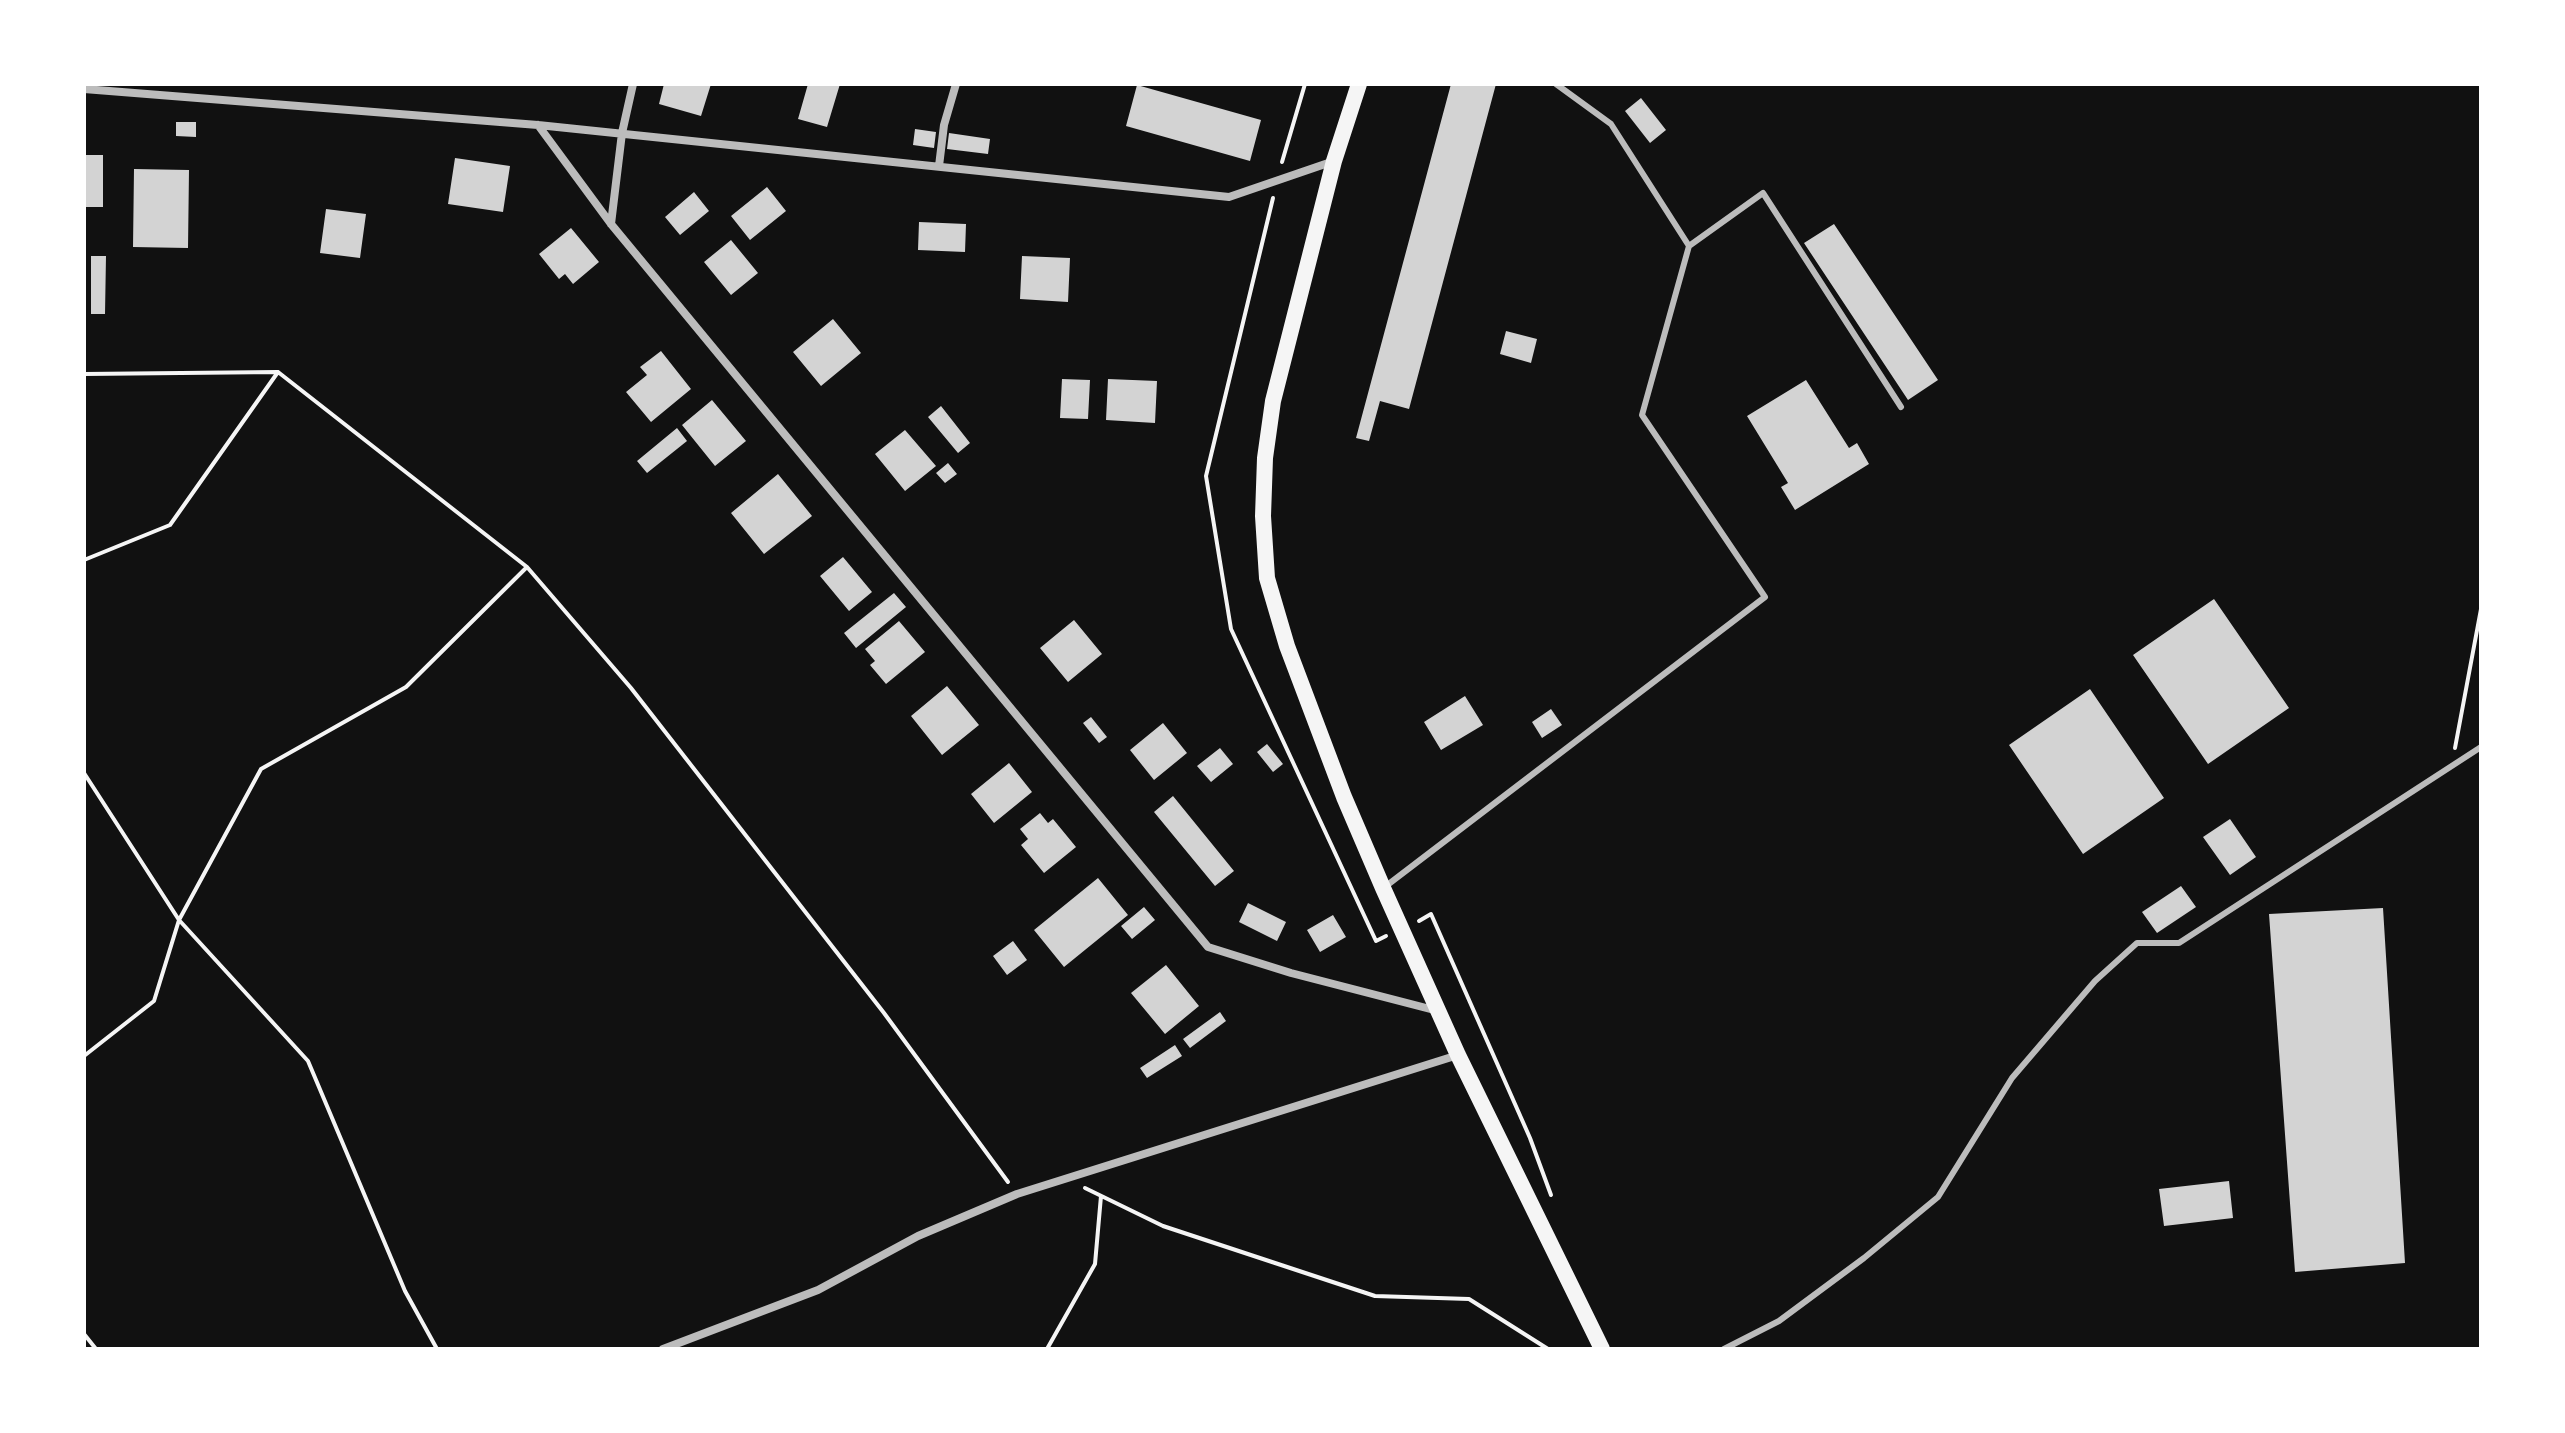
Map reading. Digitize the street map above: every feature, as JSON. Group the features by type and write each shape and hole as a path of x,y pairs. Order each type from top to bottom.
{"main road":[{"path":"1359,84 1334,161 1273,401 1265,458 1267,578 1287,646 1344,797 1383,888 1458,1055 1602,1349"}],"street":[{"path":"611,224 622,133 633,84"},
{"path":"939,166 944,125 956,84"},
{"path":"84,89 538,125 1229,197 1334,161"},
{"path":"538,125 611,224 1208,947 1291,973 1438,1011"},
{"path":"663,1349 818,1290 918,1236 1017,1194 1458,1055"}],"lane":[{"path":"1556,84 1611,124 1689,246"},
{"path":"1383,888 1765,597 1642,415 1689,246 1763,193 1901,407"},
{"path":"1724,1349 1779,1321 1864,1258 1938,1197 2012,1078 2095,981 2137,943 2179,943 2481,747"}],"path":[{"path":"84,560 170,525 278,372"},
{"path":"84,374 278,372 527,567 641,700 884,1013 1017,1194"},
{"path":"84,1056 154,1001 179,920 261,769 406,687 527,567"},
{"path":"2452,766 2481,609"},
{"path":"84,773 179,920 308,1061 405,1291 437,1349"},
{"path":"1431,914 1530,1138 1553,1202"},
{"path":"1065,1179 1163,1226 1375,1296 1469,1299 1548,1349"},
{"path":"1047,1349 1095,1264 1101,1196"},
{"path":"84,1334 96,1349"}],"building":[{"path":"664,84 711,84 701,116 659,104"},
{"path":"808,84 840,84 827,127 798,119"},
{"path":"1451,84 1496,84 1409,409 1380,401 1369,441 1356,438"},
{"path":"1137,85 1261,120 1250,161 1126,126"},
{"path":"1641,98 1666,130 1650,143 1625,111"},
{"path":"176,122 196,122 196,137 176,136"},
{"path":"915,129 936,132 934,148 913,145"},
{"path":"949,133 990,139 988,154 947,149"},
{"path":"84,155 103,155 103,207 84,207"},
{"path":"455,158 510,166 503,212 448,204"},
{"path":"134,169 189,170 188,248 133,247"},
{"path":"767,187 786,211 750,240 731,216"},
{"path":"694,192 709,211 680,235 665,217"},
{"path":"326,209 366,214 360,258 320,253"},
{"path":"919,222 966,224 965,252 918,250"},
{"path":"1834,224 1938,380 1908,400 1804,243"},
{"path":"571,228 599,262 573,284 565,274 559,279 539,254"},
{"path":"731,240 758,273 731,295 704,262"},
{"path":"91,256 106,256 105,314 91,314"},
{"path":"1022,256 1070,258 1068,302 1020,299"},
{"path":"833,319 861,353 821,386 793,352"},
{"path":"1506,331 1537,339 1531,363 1500,354"},
{"path":"661,351 691,389 651,422 626,392 647,375 640,367"},
{"path":"1062,379 1090,380 1088,419 1060,418"},
{"path":"1108,379 1157,381 1155,423 1106,420"},
{"path":"1806,380 1849,448 1857,443 1869,464 1795,510 1781,487 1788,483 1747,416"},
{"path":"712,400 746,441 715,466 682,425"},
{"path":"941,406 970,443 958,453 928,417"},
{"path":"677,428 687,441 647,473 637,461"},
{"path":"905,430 936,466 905,491 875,454"},
{"path":"948,463 957,474 945,483 936,473"},
{"path":"778,474 812,516 764,554 731,513"},
{"path":"843,557 872,592 849,611 820,576"},
{"path":"894,593 906,607 856,648 844,633"},
{"path":"2214,599 2289,708 2208,764 2133,655"},
{"path":"1074,620 1102,654 1068,682 1040,648"},
{"path":"899,621 925,652 886,684 870,665 875,661 865,649"},
{"path":"947,686 979,725 942,755 911,716"},
{"path":"2090,689 2164,798 2083,854 2009,745"},
{"path":"1465,696 1483,725 1441,750 1424,722"},
{"path":"1551,709 1562,725 1542,738 1532,722"},
{"path":"1091,717 1107,737 1099,743 1083,723"},
{"path":"1163,723 1187,753 1154,780 1130,750"},
{"path":"1267,744 1283,764 1273,772 1257,752"},
{"path":"1220,748 1233,764 1211,782 1197,766"},
{"path":"1009,763 1032,792 994,823 971,794"},
{"path":"1173,796 1234,871 1215,886 1154,812"},
{"path":"1040,813 1048,823 1053,819 1076,847 1044,873 1021,845 1028,839 1020,829"},
{"path":"2230,819 2256,857 2230,875 2203,837"},
{"path":"1098,878 1128,915 1064,967 1034,930"},
{"path":"2181,886 2196,907 2157,933 2142,912"},
{"path":"1248,903 1286,922 1277,941 1239,922"},
{"path":"1144,907 1155,920 1132,939 1121,926"},
{"path":"2383,908 2405,1263 2295,1272 2269,914"},
{"path":"1333,915 1346,937 1320,952 1307,930"},
{"path":"1013,941 1027,960 1007,975 993,956"},
{"path":"1166,965 1199,1006 1165,1034 1131,993"},
{"path":"1220,1012 1226,1021 1190,1048 1183,1039"},
{"path":"1175,1045 1182,1056 1147,1078 1140,1068"},
{"path":"2229,1181 2233,1218 2164,1226 2159,1189"}]}
